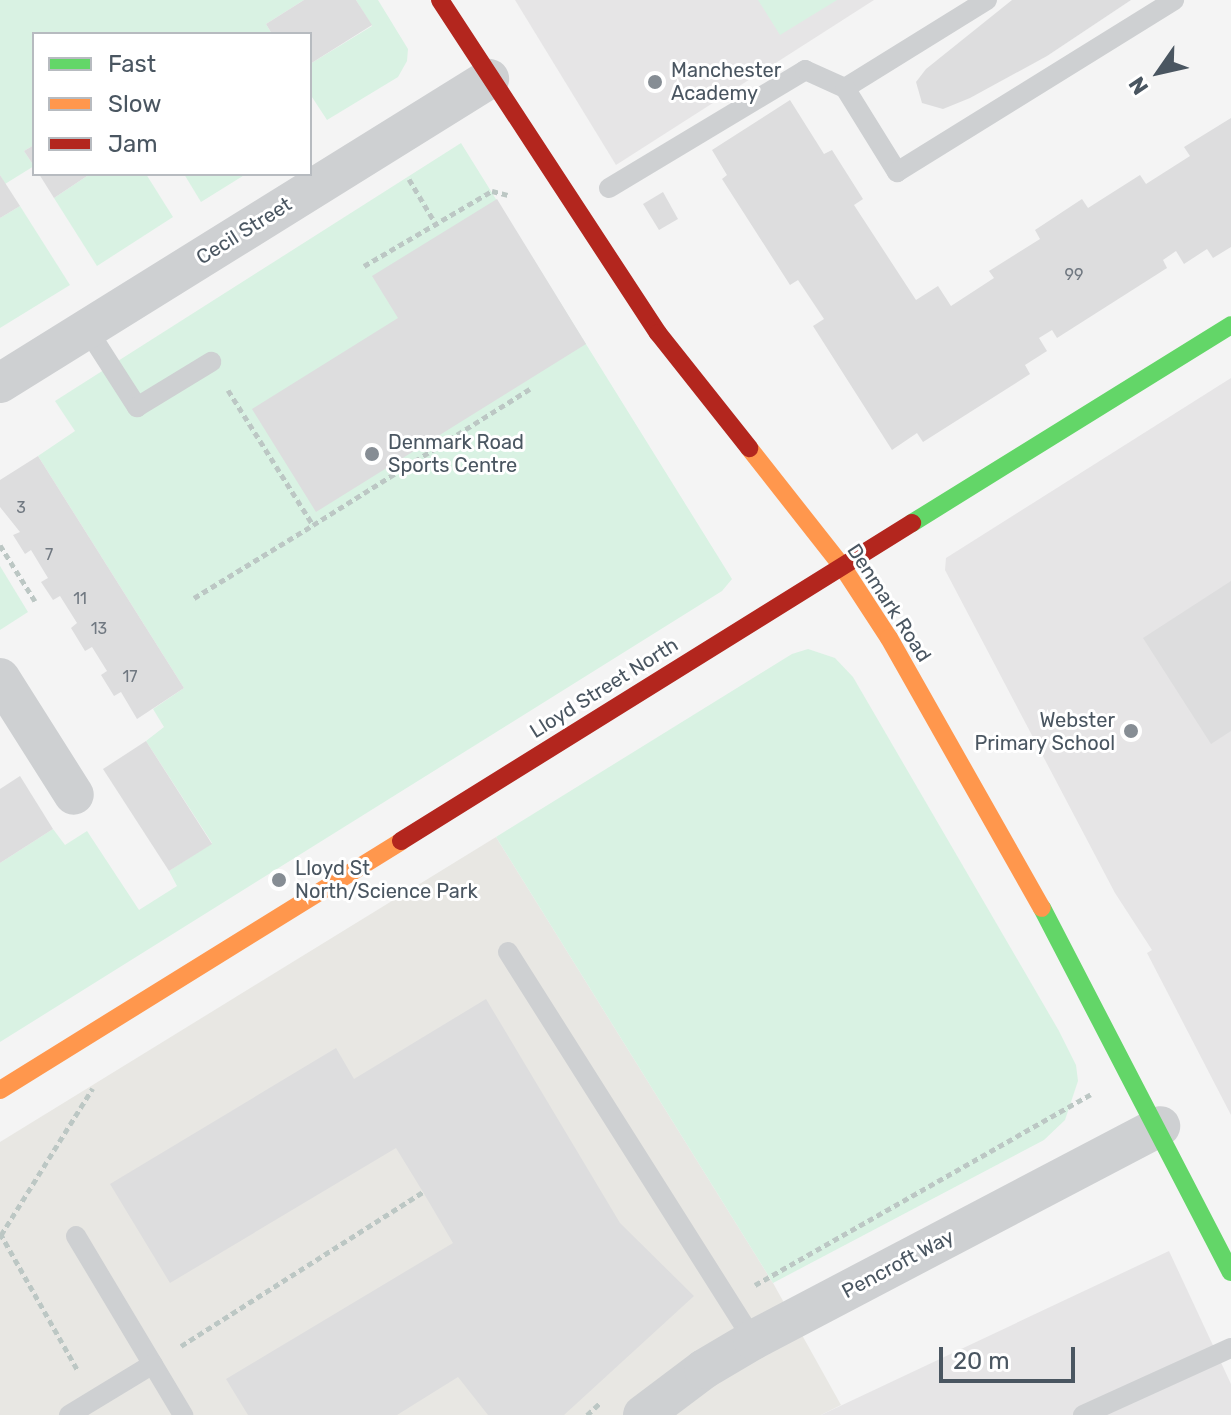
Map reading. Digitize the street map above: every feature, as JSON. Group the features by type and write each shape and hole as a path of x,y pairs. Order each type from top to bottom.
{"street":[{"name":"Denmark Road","path":"440,0 658,333 842,566 889,638 1160,1126 1231,1272"},
{"name":"Cecil Street","path":"0,383 489,79"},
{"name":"Lloyd Street North","path":"0,1090 1231,325"},
{"path":"6,703 74,795"},
{"name":"Pencroft Way","path":"643,1415 704,1369 753,1340 1160,1126"}],"lane":[{"path":"845,88 987,0"},
{"path":"609,188 805,70 845,88 897,172 1174,0"},
{"path":"87,329 137,407 211,362"},
{"path":"508,952 753,1340"},
{"path":"76,1236 183,1415"},
{"path":"1083,1415 1231,1348"},
{"path":"69,1415 153,1364"}],"path":[{"path":"402,169 437,226"},
{"path":"364,266 492,191 508,195"},
{"path":"211,362 313,525"},
{"path":"194,598 530,389"},
{"path":"0,545 35,601"},
{"path":"94,1400 0,1234 102,1074"},
{"path":"746,1291 1095,1091"},
{"path":"153,1364 423,1192"}],"shaded area":[{"name":"Manchester Academy","path":"515,0 874,0 616,165"},
{"name":"Webster Primary School","path":"1231,378 1231,1115 1147,953 1152,950 1115,893 945,570 946,558"},
{"path":"496,837 773,1283 841,1405 821,1415 0,1415 0,1142"},
{"path":"1169,1251 1231,1384 1231,1415 821,1415"}],"green space":[{"path":"0,0 304,0 266,24 271,32 32,32 32,146 24,151 32,167 5,184 0,175"},
{"path":"356,0 378,0 408,49 407,61 398,77 327,120 312,97 312,63 372,26"},
{"path":"758,0 837,0 780,35"},
{"name":"Denmark Road Sports Centre","path":"461,143 732,579 722,591 0,1042 0,863 53,829 65,845 87,831 139,910 177,886 169,871 212,843 146,741 164,727 153,709 184,688 38,456 75,431 55,401"},
{"path":"87,176 147,176 173,217 97,266 54,198"},
{"path":"185,176 243,176 201,202"},
{"path":"20,206 70,285 0,328 0,218"},
{"path":"0,566 28,612 0,630"},
{"path":"808,649 835,658 853,677 1059,1031 1076,1065 1078,1081 1065,1120 1044,1140 773,1283 496,837 792,654"}],"building":[{"path":"304,0 356,0 372,25 312,63 312,32 271,32 266,24"},
{"path":"1012,0 1131,0 1047,56 970,98 943,109 922,103 916,82 926,69"},
{"path":"790,100 824,154 832,150 863,199 854,205 916,300 938,286 951,306 994,278 989,271 1040,239 1035,230 1082,199 1088,208 1140,175 1146,184 1190,156 1184,147 1231,118 1231,247 1213,258 1207,249 1184,264 1176,251 1163,260 1167,268 1057,338 1052,330 1039,338 1047,351 1025,365 1030,374 923,442 917,433 892,450 813,326 824,319 798,280 790,285 722,179 727,175 712,150"},
{"path":"32,146 32,163 24,151"},
{"path":"0,175 20,206 0,218"},
{"path":"40,176 87,176 54,198"},
{"path":"663,192 678,219 659,230 643,204"},
{"path":"497,199 586,344 316,512 252,409 398,318 372,276"},
{"path":"38,456 184,688 137,719 121,692 114,696 101,675 107,671 92,647 85,651 71,628 77,623 60,596 53,600 41,582 48,578 31,550 25,554 13,535 20,532 0,507 0,480"},
{"path":"1231,581 1231,731 1211,744 1143,638"},
{"path":"146,741 212,844 169,871 103,769"},
{"path":"20,776 53,829 0,863 0,789"},
{"path":"486,999 620,1223 694,1296 564,1415 488,1415 458,1377 397,1415 248,1415 226,1379 453,1243 423,1192 396,1148 170,1283 110,1184 336,1048 354,1079"}],"traffic: fast":[{"path":"912,523 1231,325"},
{"path":"1042,908 1231,1272"}],"traffic: slow":[{"path":"749,448 842,566 889,638 1042,908"},
{"path":"0,1090 401,841"}],"traffic: jam":[{"path":"440,0 658,333 749,448"},
{"path":"401,841 912,523"}],"place":[{"name":"Manchester Academy","path":"655,82"},
{"name":"Denmark Road Sports Centre","path":"372,454"},
{"name":"Webster Primary School","path":"1131,731"},
{"name":"Lloyd St North/Science Park","path":"279,880"}]}
